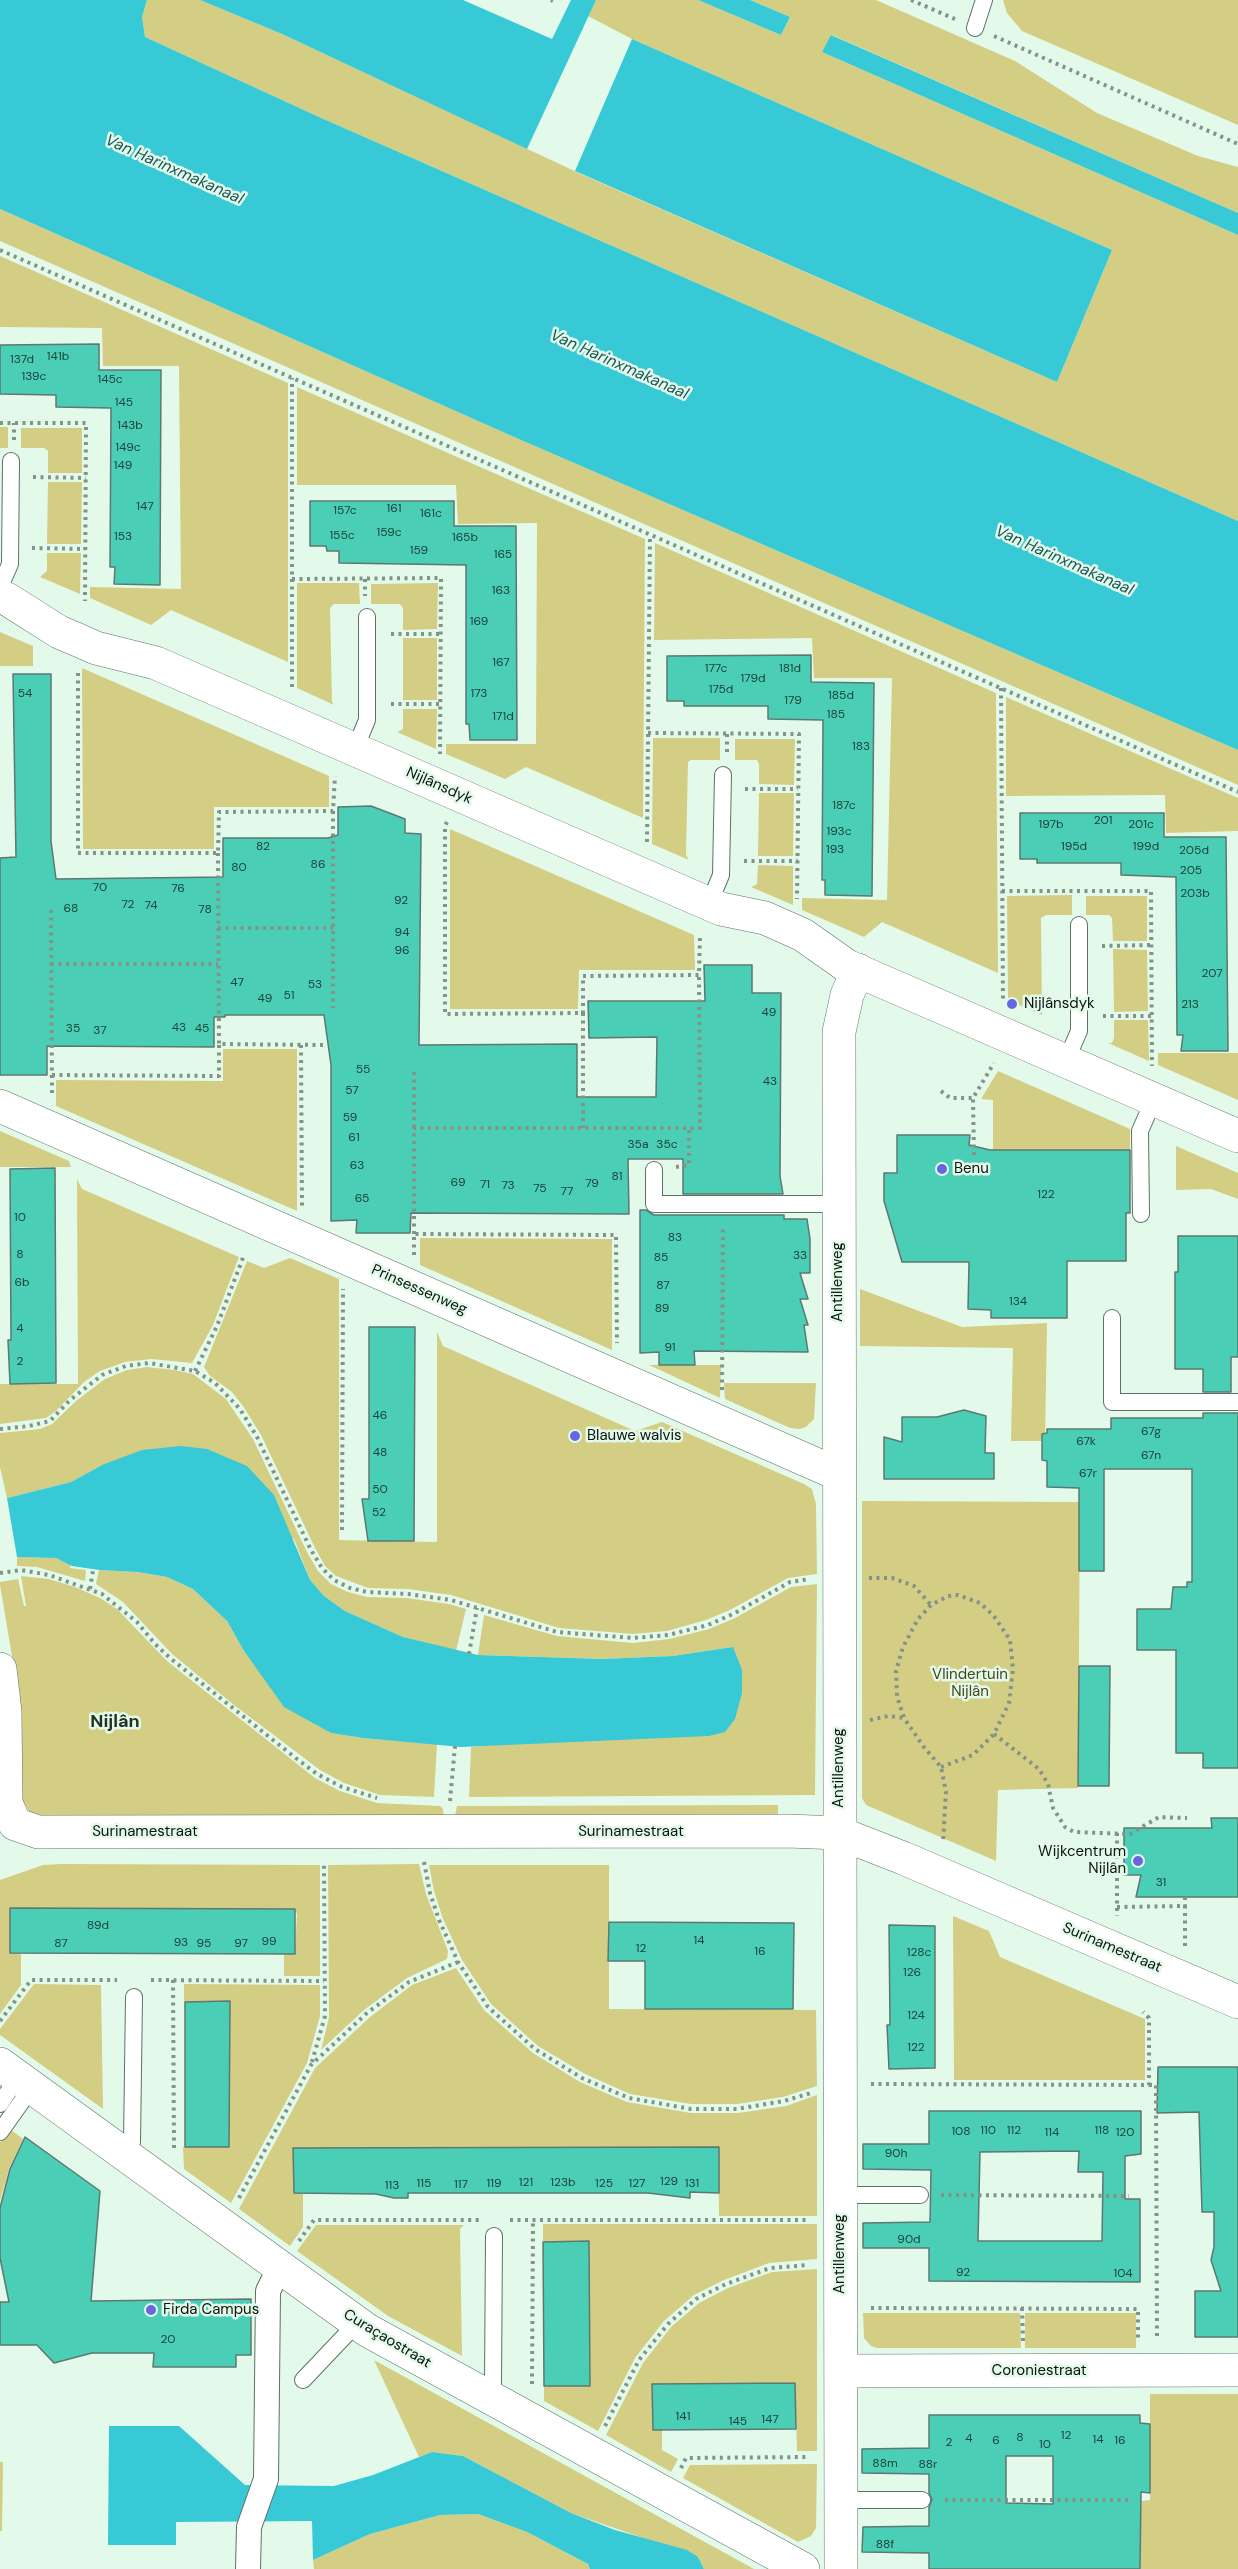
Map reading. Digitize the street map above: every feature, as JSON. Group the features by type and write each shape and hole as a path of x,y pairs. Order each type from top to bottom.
{"street":[{"name":"Nijlânsdyk","path":"2,594 67,613 104,629 156,663 346,761 710,915 765,918 802,935 853,968 1066,1061 1152,1084 1238,1136"},
{"name":"Antillenweg","path":"842,2569 838,1032 853,968"},
{"name":"Prinsessenweg","path":"0,1106 838,1474"},
{"path":"0,1669 5,1712 8,1834"},
{"name":"Surinamestraat","path":"8,1834 38,1832 788,1831 839,1833 903,1858 1238,2002"},
{"name":"Curaçaostraat","path":"17,2076 357,2323 803,2569"},
{"path":"248,2569 249,2528 266,2480 268,2291 280,2267"},
{"name":"Coroniestraat","path":"841,2371 1238,2370"}],"lane":[{"path":"975,28 984,0"},
{"path":"2,594 10,564 11,469"},
{"path":"346,761 367,720 367,625"},
{"path":"710,915 721,875 723,782"},
{"path":"1066,1061 1079,1031 1079,925"},
{"path":"1141,1214 1140,1131 1152,1084"},
{"path":"654,1170 654,1204 838,1204"},
{"path":"1112,1318 1112,1402 1238,1402"},
{"path":"124,2154 132,2142 134,1997"},
{"path":"0,2103 17,2076"},
{"path":"0,2132 17,2076"},
{"path":"840,2207 921,2195"},
{"path":"486,2396 493,2384 494,2236"},
{"path":"303,2380 357,2323"},
{"path":"841,2500 922,2500"}],"path":[{"path":"911,0 1238,144"},
{"path":"0,250 1238,792"},
{"path":"292,378 292,694"},
{"path":"0,423 86,423 85,601"},
{"path":"11,469 86,478"},
{"path":"647,849 650,534"},
{"path":"10,548 85,549"},
{"path":"292,579 441,578 441,751 438,757"},
{"path":"367,625 441,634"},
{"path":"78,672 78,853 218,853"},
{"path":"1001,688 1003,1005"},
{"path":"367,704 441,704"},
{"path":"648,733 799,734 797,908"},
{"path":"333,1008 334,778 346,761"},
{"path":"723,782 798,789"},
{"path":"51,910 52,1076 219,1076 219,812 333,811"},
{"path":"448,820 445,826 445,1014 583,1013"},
{"path":"722,860 798,861"},
{"path":"1002,891 1151,891 1152,1084"},
{"path":"414,1128 700,1128 699,937 710,915"},
{"path":"218,928 333,928"},
{"path":"1079,946 1152,945"},
{"path":"51,964 218,964"},
{"path":"583,1128 583,976 699,975"},
{"path":"1079,1017 1153,1016"},
{"path":"219,1044 323,1045"},
{"path":"292,1234 302,1214 301,1045"},
{"path":"974,1155 973,1098 996,1060"},
{"path":"405,1284 414,1263 414,1072"},
{"path":"941,1091 950,1098 973,1098"},
{"path":"654,1170 689,1165 689,1128"},
{"path":"722,1398 723,1228"},
{"path":"414,1234 616,1235 617,1352 607,1372"},
{"path":"195,1371 217,1326 244,1255"},
{"path":"342,1530 343,1288"},
{"path":"0,1429 50,1421 70,1400 102,1375 126,1366 149,1363 195,1371 215,1383 240,1408 257,1437 311,1550 321,1568 334,1580 350,1588 367,1592 408,1594 451,1600 557,1632 633,1638 668,1635 708,1625 733,1614 790,1582 817,1579"},
{"path":"0,1573 21,1570 49,1575 90,1589 120,1606 170,1658 297,1759 318,1774 342,1786 379,1799"},
{"path":"90,1589 93,1570"},
{"path":"862,1578 892,1578 914,1586 931,1605"},
{"path":"941,1767 973,1755 994,1734 1009,1703 1013,1670 1010,1640 994,1616 980,1603 967,1597 948,1596 931,1605 918,1619 903,1647 896,1671 897,1696 904,1718 941,1767 946,1792 942,1845"},
{"path":"469,1654 477,1608"},
{"path":"994,1734 1039,1769 1048,1784 1053,1808 1065,1827 1074,1832 1130,1834 1159,1817 1187,1818"},
{"path":"438,1802 450,1802 455,1746"},
{"path":"1117,1833 1117,1920"},
{"path":"225,2226 311,2065 325,2016 324,1858"},
{"path":"423,1858 430,1893 439,1920 458,1962 488,2007 535,2049 582,2078 629,2098 691,2109 737,2109 784,2101 839,2084 1156,2085 1157,2341"},
{"path":"1184,1949 1185,1897"},
{"path":"1117,1907 1185,1906"},
{"path":"311,2065 367,2013 410,1982 458,1962"},
{"path":"161,2180 174,2163 173,1980"},
{"path":"1143,2012 1149,2018 1149,2085"},
{"path":"921,2195 1129,2196"},
{"path":"504,2220 840,2207"},
{"path":"280,2267 314,2220 483,2220"},
{"path":"526,2417 532,2406 533,2220"},
{"path":"592,2454 639,2360 668,2324 696,2299 726,2284 770,2268 840,2261"},
{"path":"840,2308 1138,2308 1138,2371"},
{"path":"666,2495 686,2458 841,2457"},
{"path":"922,2500 1130,2499"}],"green space":[{"path":"147,0 200,0 282,34 583,175 1057,382 1112,250 632,39 588,16 596,0 698,0 781,35 790,17 750,0 876,0 1015,61 1097,113 1198,156 1238,167 1238,213 832,35 822,52 1238,235 1238,521 319,117 145,37 142,17"},
{"path":"1003,0 1238,0 1238,125 1022,31 1007,13"},
{"path":"0,209 521,440 1238,750 1238,785 0,241"},
{"path":"0,256 288,383 288,662 171,610 151,625 90,598 90,587 181,589 179,366 103,366 102,328 0,327"},
{"path":"297,387 645,539 643,818 526,767 505,779 446,754 446,744 536,744 537,523 458,524 456,485 297,485"},
{"path":"0,427 8,427 8,448 0,448"},
{"path":"21,428 82,428 82,473 48,473 48,451 44,448 21,448"},
{"path":"48,482 82,482 81,544 47,544"},
{"path":"655,543 996,693 998,973 882,922 864,937 802,910 802,898 887,900 892,678 814,678 812,638 654,640"},
{"path":"47,553 81,553 80,594 40,577 47,571"},
{"path":"297,583 359,583 360,604 334,604 330,608 332,702 334,705 297,688"},
{"path":"438,583 437,629 403,630 403,608 400,604 371,604 371,584"},
{"path":"0,632 33,646 33,666 0,666"},
{"path":"403,638 437,638 437,700 403,700"},
{"path":"82,668 329,776 329,807 214,807 214,849 83,849"},
{"path":"1006,697 1238,798 1238,831 1166,833 1165,795 1006,796"},
{"path":"403,709 437,709 436,749 397,732 403,729"},
{"path":"653,738 720,738 720,760 691,760 688,762 686,855 689,860 652,844"},
{"path":"735,739 795,739 794,785 759,784 757,760 735,760"},
{"path":"759,793 794,793 793,856 758,856"},
{"path":"450,829 694,935 695,970 579,970 578,1009 450,1009"},
{"path":"758,865 793,866 793,905 751,887 757,884"},
{"path":"1072,895 1072,915 1046,915 1041,918 1042,1015 1008,1000 1007,896"},
{"path":"1086,896 1147,896 1147,941 1113,941 1112,918 1109,915 1086,915"},
{"path":"1113,949 1147,950 1148,1011 1114,1012"},
{"path":"1114,1020 1148,1020 1149,1061 1108,1043 1112,1043 1114,1038"},
{"path":"223,1049 297,1049 297,1211 56,1106 56,1080 223,1081"},
{"path":"1158,1053 1238,1053 1238,1100 1158,1065"},
{"path":"998,1071 1130,1129 1130,1150 993,1150 993,1100 981,1099"},
{"path":"0,1131 69,1161 71,1167 0,1167"},
{"path":"1176,1146 1238,1173 1238,1199 1211,1189 1176,1190"},
{"path":"77,1179 82,1189 239,1257 213,1325 192,1363 151,1359 125,1362 100,1371 84,1382 46,1418 0,1424 0,1384 78,1384"},
{"path":"420,1238 612,1239 612,1350 420,1265"},
{"path":"290,1258 339,1279 339,1540 437,1542 437,1332 443,1346 635,1431 662,1422 812,1489 816,1504 817,1574 788,1578 730,1610 706,1620 667,1631 633,1634 559,1628 451,1595 408,1589 368,1588 336,1576 325,1566 315,1548 261,1435 243,1406 232,1392 210,1376 204,1367 247,1261 264,1268"},
{"path":"860,1289 962,1327 1047,1323 1045,1441 1011,1441 1013,1348 860,1346"},
{"path":"649,1365 721,1365 720,1398"},
{"path":"147,1367 193,1374 226,1399 253,1439 307,1552 318,1571 331,1584 367,1597 407,1598 466,1609 456,1651 403,1637 345,1611 324,1596 310,1580 294,1539 102,1465 71,1482 7,1498 0,1467 0,1433 40,1429 52,1424 76,1401 105,1379 127,1370"},
{"path":"724,1383 816,1383 814,1419 806,1427 790,1428 725,1399"},
{"name":"Vlindertuin Nijlân","path":"862,1501 1080,1502 1078,1788 998,1790 996,1861 866,1805 862,1798"},
{"path":"17,1557 56,1558 71,1564 70,1568 86,1570 85,1581 37,1567 17,1566"},
{"path":"99,1570 167,1577 193,1589 227,1621 244,1651 261,1674 314,1723 331,1733 437,1744 434,1797 380,1795 344,1783 320,1770 234,1705 172,1654 123,1602 96,1584"},
{"path":"21,1576 49,1579 75,1587 100,1598 117,1609 167,1661 315,1778 340,1791 377,1803 440,1806 443,1809 444,1820 38,1817 29,1811 20,1796 12,1656 0,1585 0,1582 18,1579 24,1606 26,1606"},
{"path":"817,1584 815,1795 469,1797 471,1747 505,1744 733,1647 673,1656 602,1659 478,1655 484,1615 557,1636 633,1643 669,1639 709,1629 735,1618 791,1587"},
{"path":"778,1805 778,1820 454,1820 457,1806"},
{"path":"419,1864 426,1894 448,1951 447,1959 407,1978 364,2010 321,2050 329,2017 328,1865"},
{"path":"43,1865 320,1865 320,1976 284,1976 284,1954 295,1953 297,1914 295,1909 11,1908 10,1953 21,1954 21,1985 0,2014 0,1880"},
{"path":"429,1865 609,1865 609,2009 816,2010 817,2086 783,2097 737,2104 691,2104 630,2094 585,2074 538,2046 491,2004 462,1960 443,1919"},
{"path":"953,1916 989,1931 1000,1957 1145,2019 1145,2080 954,2080"},
{"path":"456,1968 484,2010 533,2053 580,2082 627,2102 691,2113 738,2113 786,2106 817,2095 817,2216 719,2216 718,2147 294,2148 294,2193 303,2193 303,2227 290,2246 239,2209 315,2068 370,2017 412,1985"},
{"path":"34,1984 101,1985 103,2109 0,2035 0,2029"},
{"path":"184,1984 320,1985 320,2016 307,2063 231,2203 184,2169 183,2147 229,2147 217,2002 184,2002"},
{"path":"10,2129 23,2139 9,2169 0,2201 0,2143"},
{"path":"543,2224 817,2224 817,2259 769,2263 724,2280 694,2295 664,2321 635,2358 598,2431 544,2401 544,2386 590,2385 589,2243 543,2242"},
{"path":"316,2225 464,2225 460,2229 462,2356 388,2316 297,2251"},
{"path":"817,2269 817,2451 797,2451 795,2383 652,2389 653,2429 662,2429 662,2450 678,2459 671,2472 606,2435 643,2363 671,2327 699,2303 728,2288 772,2272"},
{"path":"863,2313 1020,2313 1021,2348 877,2348 871,2346 864,2338"},
{"path":"1025,2313 1136,2313 1136,2348 1025,2348"},
{"path":"374,2360 754,2569 704,2569 698,2557 571,2513 463,2456 432,2452 419,2457"},
{"path":"1150,2394 1238,2394 1238,2569 1141,2569 1141,2501 1150,2500"},
{"path":"0,2462 3,2462 2,2531 0,2531"},
{"path":"817,2464 816,2528 811,2536 798,2542 683,2478 690,2465"},
{"path":"478,2514 527,2532 588,2564 590,2569 314,2569 313,2560 370,2534 440,2515"}],"water":[{"name":"Van Harinxmakanaal","path":"0,0 147,0 142,17 145,37 319,117 1238,521 1238,750 521,440 0,209"},
{"path":"200,0 463,0 552,39 571,0 596,0 527,149 282,34"},
{"path":"698,0 750,0 790,17 781,35"},
{"path":"831,35 1238,213 1238,235 822,52"},
{"path":"632,39 1112,250 1057,382 575,171"},
{"path":"181,1446 207,1449 247,1466 274,1495 310,1580 324,1596 345,1611 403,1637 478,1655 602,1659 673,1656 733,1647 742,1670 742,1693 735,1719 725,1732 709,1736 461,1747 331,1733 284,1707 244,1651 227,1621 193,1589 167,1577 72,1566 56,1558 17,1557 7,1498 71,1482 102,1465 142,1450"},
{"path":"109,2426 179,2426 245,2485 334,2486 373,2475 432,2452 463,2456 571,2513 615,2530 687,2550 698,2557 704,2569 590,2569 588,2564 527,2532 478,2514 440,2515 370,2534 313,2560 312,2521 176,2522 176,2545 108,2545"}],"building":[{"path":"99,344 99,370 161,370 160,585 114,584 115,567 110,567 111,408 56,407 56,395 0,394 0,345"},
{"path":"310,501 454,501 454,526 516,526 517,740 470,740 469,724 466,724 466,565 339,563 339,551 327,551 326,546 310,546"},
{"path":"811,655 811,682 874,683 872,896 825,895 825,880 822,880 823,720 768,719 768,706 684,706 684,701 667,701 667,656"},
{"path":"13,674 51,674 51,841 56,879 223,877 223,838 328,838 338,835 338,807 371,806 405,819 405,833 421,834 419,1045 577,1044 577,1097 656,1097 657,1037 589,1038 588,1001 705,1001 704,965 752,965 752,993 781,993 780,1176 783,1194 683,1194 683,1159 628,1159 629,1214 411,1213 410,1233 356,1233 357,1220 331,1221 331,1065 324,1015 214,1017 214,1047 47,1046 47,1075 0,1075 0,858 16,857"},
{"path":"1020,813 1164,813 1164,837 1226,837 1228,1051 1181,1051 1183,1035 1177,1035 1176,877 1121,875 1121,863 1037,863 1037,859 1020,859"},
{"path":"897,1135 970,1135 969,1145 990,1150 1130,1150 1130,1213 1126,1213 1126,1261 1067,1261 1067,1318 991,1318 991,1310 968,1309 969,1262 902,1262 884,1201 884,1173 897,1173"},
{"path":"55,1168 56,1383 10,1384 8,1340 11,1340 10,1169"},
{"path":"640,1210 646,1210 654,1215 784,1215 784,1219 807,1219 810,1239 810,1273 800,1273 808,1299 800,1299 808,1325 804,1325 808,1352 694,1351 695,1365 659,1365 659,1352 640,1353"},
{"path":"1178,1236 1238,1236 1238,1357 1231,1357 1231,1392 1203,1392 1203,1369 1175,1369 1175,1272 1178,1272"},
{"path":"369,1327 415,1327 414,1541 368,1541 362,1499 369,1499"},
{"path":"964,1410 986,1416 985,1453 994,1453 994,1479 884,1479 884,1437 902,1442 902,1417 937,1417"},
{"path":"1203,1413 1238,1413 1238,1768 1203,1768 1203,1753 1176,1753 1176,1650 1137,1650 1137,1609 1171,1609 1173,1587 1187,1587 1187,1582 1192,1582 1192,1469 1104,1469 1104,1571 1079,1571 1079,1488 1047,1487 1047,1461 1042,1460 1042,1434 1047,1433 1047,1429 1111,1429 1111,1418 1203,1418"},
{"path":"1079,1666 1110,1666 1109,1786 1078,1786"},
{"path":"1211,1818 1238,1818 1238,1897 1136,1897 1141,1875 1124,1875 1124,1828 1212,1828"},
{"path":"10,1908 295,1909 295,1954 10,1953"},
{"path":"609,1922 794,1923 793,2009 645,2009 645,1961 608,1961"},
{"path":"889,1925 935,1926 935,2068 889,2069 887,2025 890,2025"},
{"path":"230,2001 229,2147 185,2147 185,2002"},
{"path":"1158,2067 1238,2067 1238,2337 1195,2337 1195,2291 1221,2291 1211,2260 1214,2247 1214,2212 1202,2212 1199,2112 1157,2113"},
{"path":"929,2111 1141,2111 1141,2154 1125,2156 1125,2199 1140,2199 1140,2282 929,2281 929,2248 863,2248 863,2223 930,2222 931,2170 863,2169 863,2144 929,2144","holes":["1079,2151 1078,2172 1103,2172 1102,2241 978,2241 980,2152"]},
{"path":"25,2137 100,2191 91,2301 251,2299 251,2355 236,2355 236,2367 153,2367 154,2353 92,2353 54,2363 37,2345 0,2345 0,2302 9,2302 0,2258 0,2208 10,2169"},
{"path":"719,2147 719,2193 690,2192 690,2198 648,2193 408,2193 408,2198 394,2198 376,2194 294,2193 293,2148"},
{"path":"589,2241 590,2386 544,2386 543,2242"},
{"path":"795,2383 796,2429 653,2430 652,2384"},
{"path":"929,2415 1140,2415 1140,2423 1150,2424 1150,2493 1141,2492 1140,2569 929,2569 929,2553 862,2552 863,2527 929,2526 929,2507 932,2499 929,2493 929,2474 862,2473 862,2449 929,2448","holes":["1006,2456 1053,2456 1053,2504 1006,2503"]}],"place":[{"name":"Nijlânsdyk","path":"1012,1004"},
{"name":"Benu","path":"942,1169"},
{"name":"Blauwe walvis","path":"575,1436"},
{"name":"Wijkcentrum Nijlân","path":"1138,1861"},
{"name":"Firda Campus","path":"151,2310"}],"district":[{"name":"Nijlân","path":"115,1722"}]}
